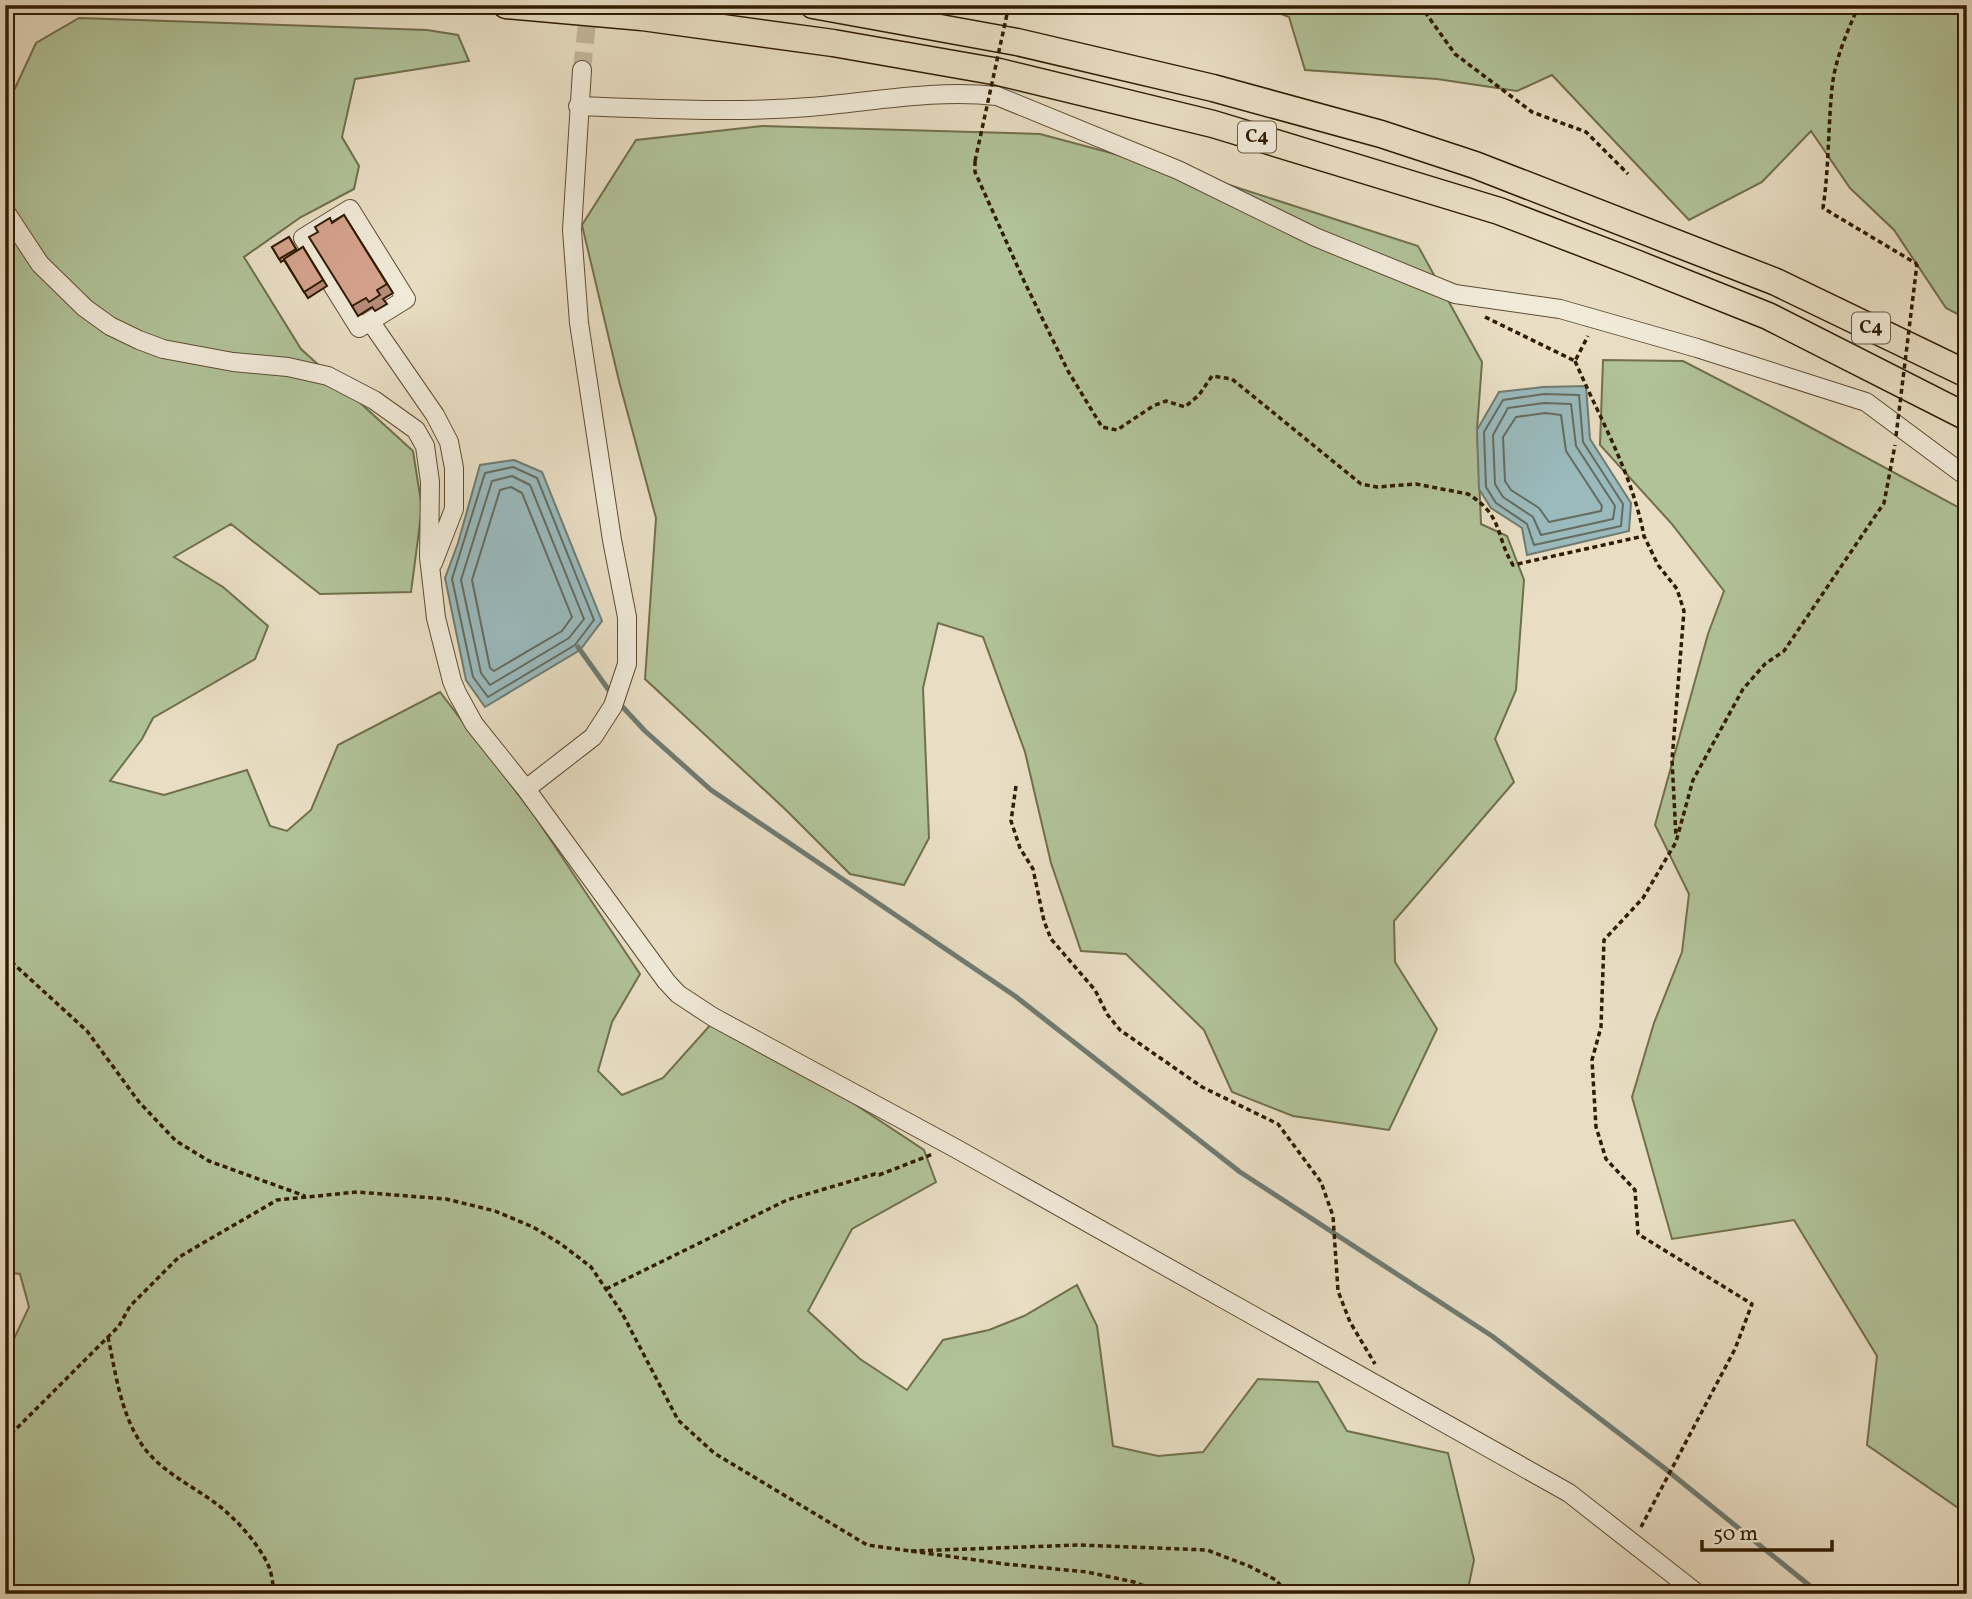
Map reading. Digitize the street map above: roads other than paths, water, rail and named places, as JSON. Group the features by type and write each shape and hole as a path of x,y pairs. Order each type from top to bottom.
{"highway":[{"name":"C4","path":"506,5 642,17 832,43 999,72 1213,124 1499,211 1635,263 1768,316 1967,417"},
{"name":"C4","path":"814,5 1017,42 1213,88 1381,134 1475,165 1776,282 1967,374"},
{"path":"1776,282 1860,308 1967,361"}],"street":[{"path":"526,789 593,737 613,706 627,664 627,617 612,540 579,323 572,230 582,69"},
{"path":"578,106 697,110 808,107 919,95 967,93 997,96 1178,170 1315,237 1455,295 1560,309 1697,348 1867,402 1967,477"},
{"path":"350,209 406,299 370,321 359,328 303,238 350,209"},
{"path":"5,211 40,264 85,308 110,326 163,349 233,362 288,367 328,376 374,400 416,430 425,446 430,482 430,573 436,618 457,693 474,724 526,789 678,994 713,1017 955,1148 1569,1493 1698,1594"},
{"path":"370,321 435,415 449,442 454,468 454,509 430,573"}],"water":[{"path":"1586,386 1590,439 1631,503 1629,531 1527,555 1522,528 1491,508 1479,489 1477,430 1499,392"},
{"path":"514,460 542,472 602,621 580,650 485,707 466,680 445,578 480,465"}],"waterway":[{"path":"578,647 613,696"},
{"path":"619,703 645,731 711,790 1015,996 1240,1172 1492,1336 1663,1467 1820,1594"}],"tunnel":[{"path":"582,70 589,5"}]}
